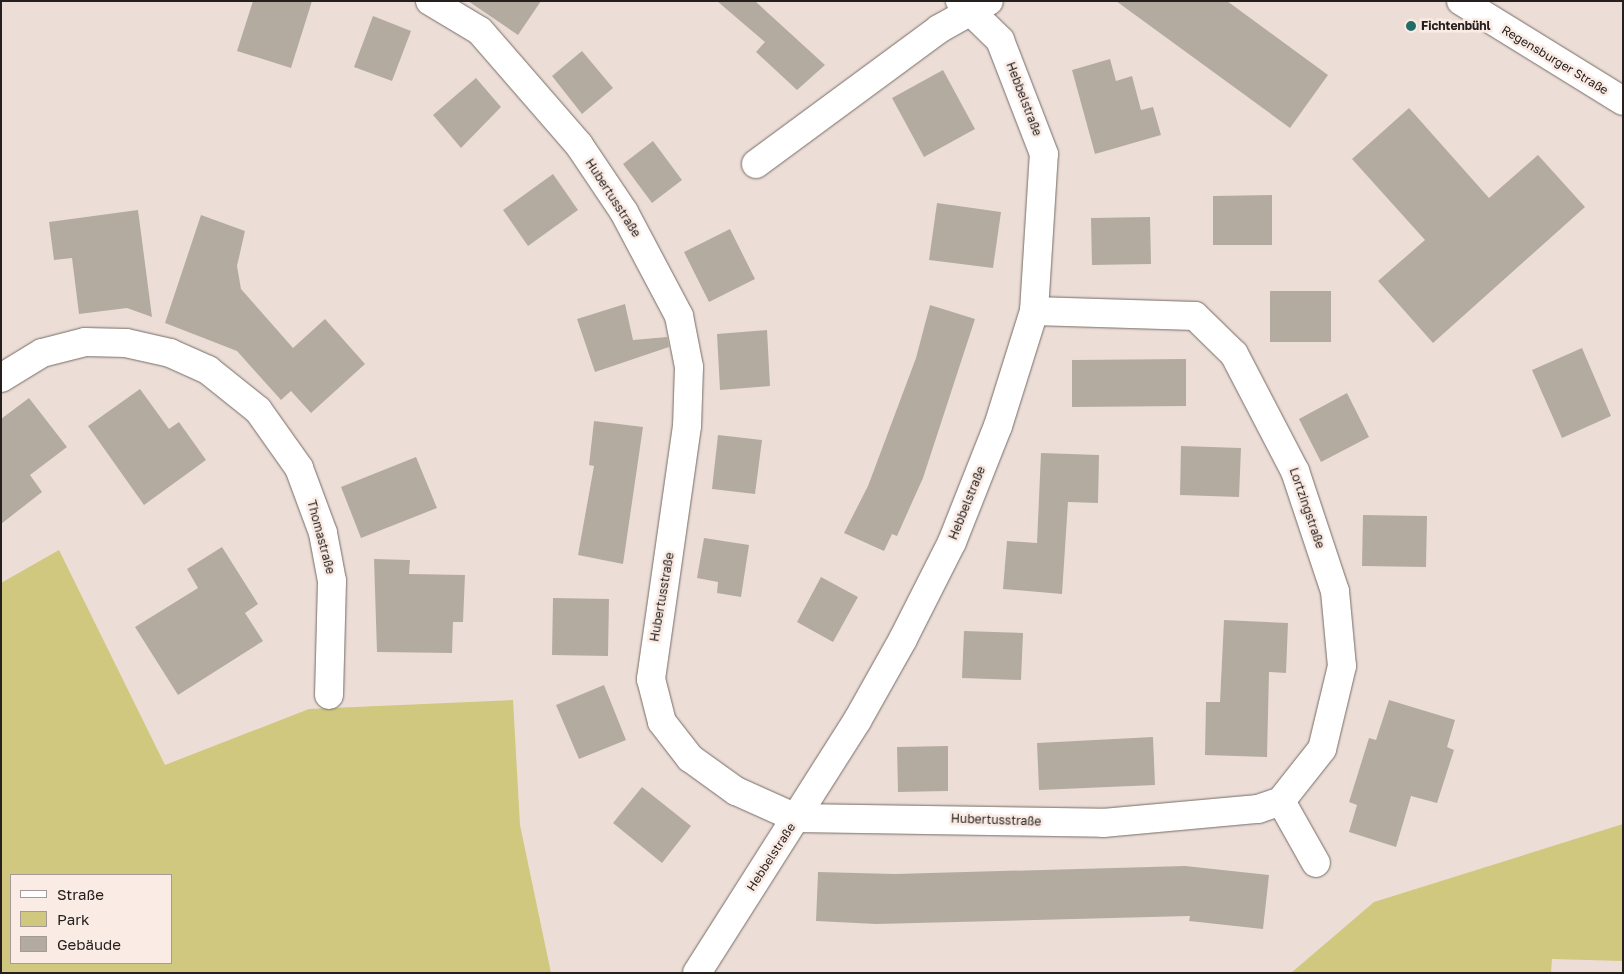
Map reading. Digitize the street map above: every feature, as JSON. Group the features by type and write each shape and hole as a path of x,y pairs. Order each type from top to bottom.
{"street":[{"name":"Hubertusstraße","path":"430,1 480,31 579,145 664,280 679,316 689,367 688,426 651,680 662,722 690,758 736,792 796,818 1103,823 1258,809 1280,802"},
{"name":"Regensburger Straße","path":"1462,1 1623,101"},
{"name":"Hebbelstraße","path":"697,973 857,721 952,542 998,426 1034,311 1044,154 1000,40 974,5"},
{"path":"756,164 974,5"},
{"name":"Lortzingstraße","path":"1034,311 1195,316 1234,354 1296,471 1335,591 1342,666 1322,749 1280,802"},
{"name":"Thomastraße","path":"1,378 42,353 85,342 126,343 170,353 208,370 258,410 299,468 323,533 332,581 329,695"},
{"path":"1280,802 1316,863"}],"green space":[{"path":"59,550 165,765 309,709 513,700 520,825 551,973 1,973 1,583"},
{"path":"1623,824 1623,961 1552,959 1551,973 1291,973 1374,902"}],"building":[{"path":"253,1 312,1 291,68 237,51"},
{"path":"468,1 541,1 518,35"},
{"path":"717,1 755,1 825,65 797,90 756,52 765,42"},
{"path":"1116,1 1227,1 1328,75 1290,128"},
{"path":"373,16 411,31 392,81 354,67"},
{"path":"582,51 613,88 582,114 552,76"},
{"path":"1110,59 1116,81 1132,76 1141,110 1153,107 1161,135 1095,154 1072,70"},
{"path":"943,70 975,129 924,157 892,98"},
{"path":"476,78 501,107 461,148 433,115"},
{"path":"1409,108 1489,198 1538,155 1585,207 1433,343 1378,281 1425,240 1352,159"},
{"path":"653,141 682,180 652,203 623,164"},
{"path":"553,174 578,210 528,246 503,210"},
{"path":"1272,195 1272,245 1213,245 1213,196"},
{"path":"937,203 1001,212 993,268 929,260"},
{"path":"138,210 152,317 127,308 79,314 72,258 54,260 49,222"},
{"path":"201,215 245,231 237,266 241,289 293,348 325,319 365,364 311,413 291,391 281,400 237,351 165,323"},
{"path":"1150,217 1151,264 1092,265 1091,218"},
{"path":"730,229 755,279 709,302 684,252"},
{"path":"1270,291 1331,291 1331,342 1270,342"},
{"path":"625,304 633,340 667,337 669,347 595,372 577,319"},
{"path":"930,305 975,319 923,478 897,536 892,534 884,551 844,533 868,486 916,358"},
{"path":"767,330 770,386 720,390 717,334"},
{"path":"1582,348 1611,416 1562,438 1532,370"},
{"path":"1186,359 1186,406 1072,407 1072,360"},
{"path":"140,389 169,429 179,422 206,460 144,505 88,426"},
{"path":"1347,393 1369,437 1321,462 1299,419"},
{"path":"29,398 67,447 30,475 42,492 1,524 1,419"},
{"path":"594,421 643,427 623,564 578,555 594,466 589,465"},
{"path":"718,435 762,440 755,494 712,489"},
{"path":"1181,446 1241,448 1239,497 1180,495"},
{"path":"1041,453 1099,455 1098,503 1068,502 1062,594 1003,589 1007,541 1037,543"},
{"path":"416,457 437,508 361,538 341,487"},
{"path":"1363,515 1427,516 1426,567 1362,566"},
{"path":"704,538 749,545 741,597 717,593 718,582 697,578"},
{"path":"222,547 258,604 245,613 263,641 178,695 135,627 198,588 187,569"},
{"path":"374,559 410,560 409,574 465,575 463,622 453,622 452,653 377,652"},
{"path":"821,577 858,597 833,642 797,622"},
{"path":"553,598 609,599 608,656 552,655"},
{"path":"1224,620 1288,623 1286,673 1269,672 1267,757 1205,755 1206,702 1220,702"},
{"path":"964,631 1023,633 1021,680 962,678"},
{"path":"604,685 626,740 579,759 556,705"},
{"path":"1389,700 1455,720 1447,747 1454,750 1437,803 1411,796 1396,847 1349,832 1357,805 1349,802 1369,738 1376,740"},
{"path":"1153,737 1155,785 1039,790 1037,743"},
{"path":"948,746 948,791 898,792 897,747"},
{"path":"642,787 691,826 662,863 613,823"},
{"path":"1185,866 1269,875 1263,929 1189,921 1190,916 876,924 816,921 818,872 895,874"}],"place":[{"name":"Fichtenbühl","path":"1411,26"}]}
